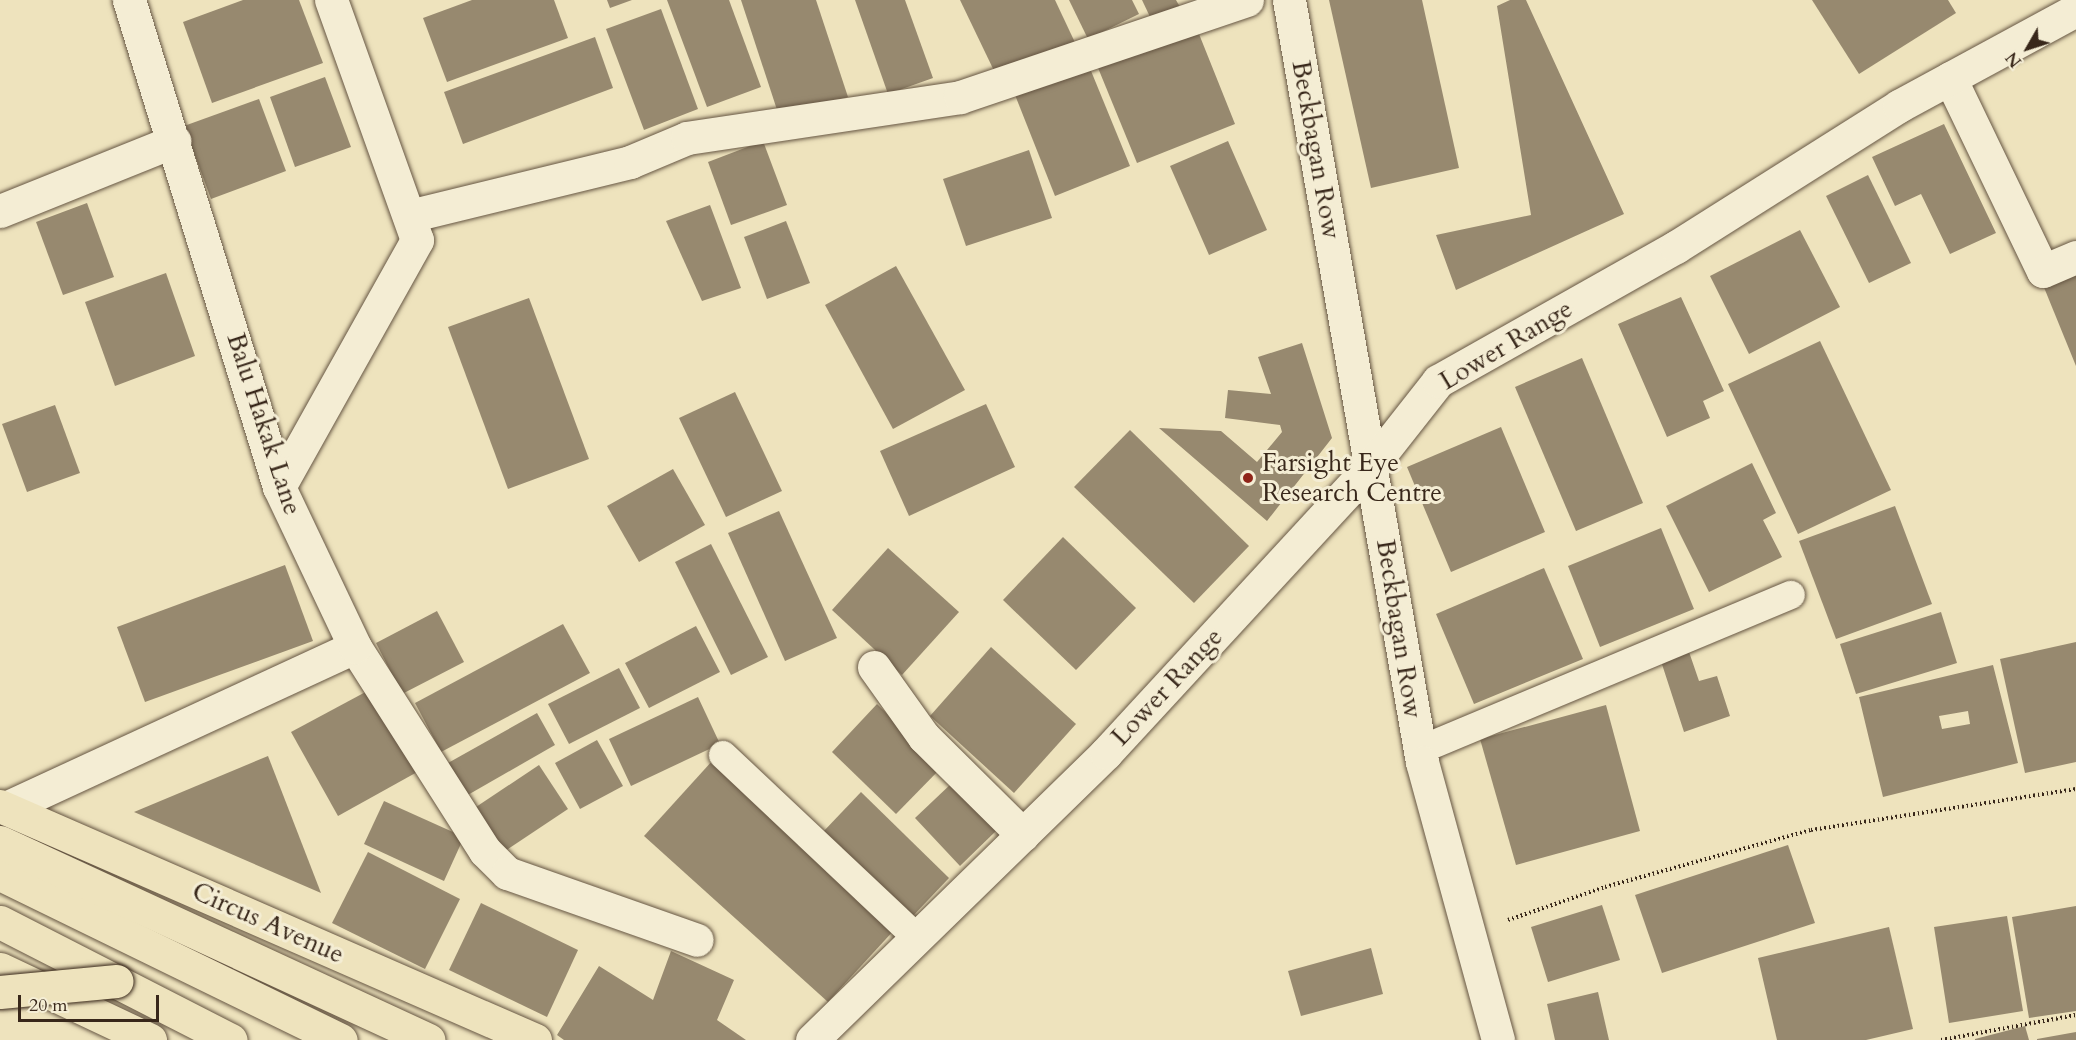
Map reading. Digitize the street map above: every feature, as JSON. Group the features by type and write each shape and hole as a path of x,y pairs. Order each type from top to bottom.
{"main road":[{"name":"Circus Avenue","path":"3,807 535,1040"},
{"path":"0,842 428,1040"},
{"path":"0,874 341,1040"},
{"path":"0,922 231,1040"},
{"path":"0,969 150,1040"},
{"path":"0,992 116,981"}],"street":[{"name":"Balu Hakak Lane","path":"129,0 279,487 355,647 485,851 507,873 697,940"},
{"path":"279,487 417,240 331,0"},
{"path":"409,216 630,162 687,138 960,97 1247,0"},
{"name":"Beckbagan Row","path":"1289,0 1420,750 1498,1040"},
{"name":"Lower Range","path":"812,1040 1106,753 1372,465 1437,381 1676,247 1950,78 2076,10"},
{"path":"1950,78 1978,130 2043,271 2076,257"},
{"path":"0,211 174,141"},
{"path":"3,807 355,647"},
{"path":"874,667 924,737 1023,835"}],"lane":[{"path":"1420,750 1791,595"},
{"path":"723,755 917,938"}],"path":[{"path":"1468,933 1605,887 1811,830 2076,789"},
{"path":"1941,1040 2076,1015"}],"building":[{"path":"243,0 299,0 323,63 212,103 183,22"},
{"path":"472,0 554,0 568,38 447,82 423,18"},
{"path":"607,0 632,0 610,8"},
{"path":"667,0 729,0 761,87 707,107"},
{"path":"741,0 816,0 848,97 780,119"},
{"path":"855,0 905,0 933,78 888,94"},
{"path":"960,0 1055,0 1079,51 997,77"},
{"path":"1069,0 1132,0 1139,14 1088,39"},
{"path":"1142,0 1176,0 1180,7 1152,21"},
{"path":"1329,0 1422,0 1459,168 1371,188"},
{"path":"1510,0 1526,0 1624,214 1456,290 1436,235 1531,215 1497,6"},
{"path":"1812,0 1948,0 1956,13 1859,74"},
{"path":"661,9 698,109 644,130 606,29"},
{"path":"1195,24 1235,124 1137,163 1096,63"},
{"path":"595,37 613,88 463,144 444,92"},
{"path":"1089,66 1130,166 1055,196 1015,95"},
{"path":"325,77 351,147 295,167 270,97"},
{"path":"259,99 286,171 211,199 184,126"},
{"path":"1944,124 1996,233 1950,254 1921,194 1895,206 1872,157"},
{"path":"763,141 787,205 731,225 708,162"},
{"path":"1228,141 1267,230 1209,255 1170,166"},
{"path":"1029,150 1052,218 966,246 943,179"},
{"path":"1868,175 1911,263 1869,283 1826,196"},
{"path":"87,203 114,277 63,295 36,222"},
{"path":"710,205 741,288 702,301 666,221"},
{"path":"786,221 810,283 767,299 744,237"},
{"path":"1800,230 1840,307 1749,354 1710,276"},
{"path":"896,266 965,390 893,429 825,305"},
{"path":"2076,272 2076,366 2043,285"},
{"path":"166,273 195,356 115,386 85,302"},
{"path":"1681,297 1724,391 1703,401 1710,418 1667,437 1618,324"},
{"path":"529,298 589,459 508,489 448,327"},
{"path":"1820,341 1891,490 1798,534 1728,384"},
{"path":"1302,343 1332,438 1267,521 1159,428 1221,431 1257,462 1282,432 1280,425 1225,418 1228,390 1271,394 1258,357"},
{"path":"1582,358 1643,503 1576,531 1515,387"},
{"path":"735,392 782,491 726,517 679,418"},
{"path":"986,404 1015,467 909,516 880,451"},
{"path":"55,405 80,473 27,492 2,424"},
{"path":"1501,427 1545,532 1451,572 1407,467"},
{"path":"1130,430 1249,546 1194,603 1074,487"},
{"path":"1752,463 1776,513 1763,520 1782,557 1709,592 1666,506"},
{"path":"673,469 705,525 639,562 607,506"},
{"path":"1895,506 1932,604 1836,639 1799,541"},
{"path":"779,511 837,638 785,661 728,533"},
{"path":"1661,528 1694,609 1600,647 1568,566"},
{"path":"1063,537 1136,608 1076,670 1003,600"},
{"path":"711,544 768,657 731,675 675,562"},
{"path":"888,548 959,612 902,675 832,610"},
{"path":"285,565 313,641 145,702 117,627"},
{"path":"1544,568 1583,659 1474,704 1436,614"},
{"path":"437,611 464,662 402,694 376,643"},
{"path":"1941,612 1957,663 1856,694 1840,644"},
{"path":"563,624 590,673 441,752 415,703"},
{"path":"696,626 720,672 649,708 625,663"},
{"path":"2076,642 2076,762 2025,773 2000,659"},
{"path":"1687,646 1699,681 1717,676 1730,716 1684,732 1659,655"},
{"path":"991,647 1076,724 1014,793 930,716"},
{"path":"1993,665 2018,763 1883,797 1859,697","holes":["1968,711 1970,724 1942,729 1939,716"]},
{"path":"619,668 640,708 569,744 548,704"},
{"path":"373,688 419,771 338,816 291,732"},
{"path":"698,697 720,744 631,786 609,739"},
{"path":"877,704 942,767 896,814 832,752"},
{"path":"1606,705 1640,831 1516,865 1480,739"},
{"path":"537,713 555,745 466,796 448,763"},
{"path":"597,740 623,786 580,809 555,763"},
{"path":"268,756 321,893 134,812"},
{"path":"713,760 896,928 828,1002 644,836"},
{"path":"539,765 568,809 499,855 470,811"},
{"path":"953,782 998,829 960,866 915,818"},
{"path":"861,792 949,878 910,919 822,833"},
{"path":"384,801 464,837 444,881 364,844"},
{"path":"1788,845 1815,923 1662,973 1635,895"},
{"path":"368,852 460,899 425,969 332,923"},
{"path":"481,903 578,950 547,1017 449,970"},
{"path":"1602,905 1620,960 1548,982 1531,927"},
{"path":"2076,906 2076,1011 2029,1018 2012,917"},
{"path":"2007,916 2023,1011 1949,1023 1934,927"},
{"path":"1889,927 1913,1029 1866,1040 1777,1040 1758,958"},
{"path":"1371,948 1383,994 1301,1016 1288,971"},
{"path":"671,951 734,980 717,1020 746,1040 564,1040 557,1035 599,966 653,1000"},
{"path":"1598,992 1609,1040 1555,1040 1547,1004"},
{"path":"2025,1026 2029,1040 1975,1040 1975,1039"},
{"path":"2076,1032 2076,1040 2037,1040 2037,1039"}],"place":[{"name":"Farsight Eye Research Centre","path":"1248,478"}]}
